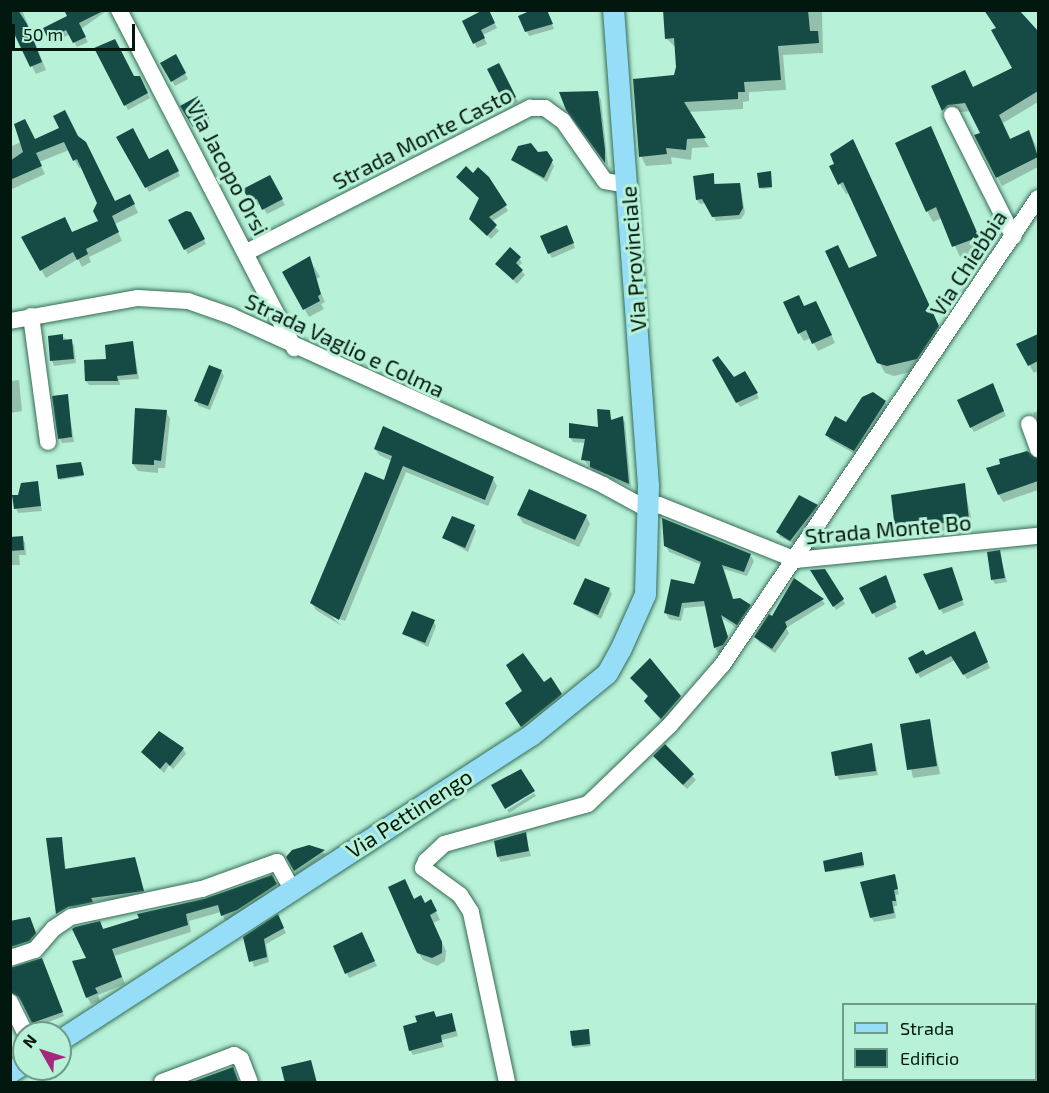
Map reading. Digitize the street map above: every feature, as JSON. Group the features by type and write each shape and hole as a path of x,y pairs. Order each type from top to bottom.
{"main road":[{"name":"Via Provinciale","path":"614,10 647,474 645,508"},
{"name":"Via Pettinengo","path":"72,1032 531,735 607,673 637,619 645,594 645,508"}],"street":[{"name":"Via Jacopo Orsi","path":"119,10 247,252 294,348"},
{"name":"Strada Monte Casto","path":"247,252 530,108 545,108 563,121 605,181 627,185"},
{"path":"952,115 1013,236"},
{"name":"Via Chiebbia","path":"507,1083 471,912 460,895 423,868 426,861 444,844 588,804 670,725 723,664 796,560 1038,198"},
{"name":"Strada Vaglio e Colma","path":"10,321 138,298 188,301 231,316 294,348 603,485 645,508"},
{"path":"32,316 48,442"},
{"path":"1029,424 1038,449"},
{"name":"Strada Monte Bo","path":"645,508 659,505 796,560 1038,536"},
{"path":"10,958 35,950 53,929 71,917 202,889 277,862 292,889"},
{"path":"10,1002 19,1021"},
{"path":"162,1083 234,1055 241,1059 250,1083"}],"building":[{"path":"10,10 18,10 27,24 42,62 30,67 10,25"},
{"path":"64,10 105,10 79,23 86,37 73,43 66,30 48,39 43,28 67,16"},
{"path":"483,10 489,10 495,23 481,30 485,38 473,44 462,21"},
{"path":"532,10 547,10 553,24 525,32 518,16"},
{"path":"663,10 808,10 810,31 818,31 819,43 778,46 781,80 744,82 745,92 738,92 738,99 684,102 706,138 687,139 686,150 666,148 667,154 639,157 633,79 674,75 676,67 674,38 665,39"},
{"path":"984,10 1019,10 1038,31 1038,91 999,115 1010,139 1029,130 1038,157 996,178 974,135 980,133 965,103 948,105 942,111 931,86 965,70 973,87 1012,68 991,30 996,28"},
{"path":"115,39 134,76 140,76 148,93 124,106 94,48"},
{"path":"176,54 186,73 171,82 160,63"},
{"path":"499,63 516,97 504,103 487,69"},
{"path":"598,91 605,163 566,110 559,92"},
{"path":"198,96 209,118 193,127 180,106"},
{"path":"65,110 78,136 86,142 115,201 130,194 135,204 112,216 119,232 86,249 88,254 77,260 73,252 40,271 21,237 65,217 72,232 98,221 93,211 97,203 77,159 73,161 64,142 36,153 42,166 10,180 10,161 23,152 14,124 25,119 35,139 59,128 53,116"},
{"path":"931,126 979,237 952,247 936,207 926,212 895,143"},
{"path":"133,128 149,159 168,149 179,171 145,188 116,137"},
{"path":"853,139 939,326 917,359 887,366 877,363 825,251 838,245 849,268 877,256 843,182 838,185 829,166 834,164 830,154"},
{"path":"531,143 538,152 547,151 553,160 544,178 511,160 518,146"},
{"path":"466,166 473,173 478,167 489,177 507,205 489,217 497,225 487,236 469,219 479,198 456,177"},
{"path":"771,171 772,187 759,188 757,173"},
{"path":"714,173 714,184 740,183 743,208 739,215 712,217 702,199 696,200 693,176"},
{"path":"270,175 283,199 262,210 257,199 250,202 243,189"},
{"path":"186,211 191,212 205,239 184,250 168,220"},
{"path":"567,225 574,243 548,254 540,236"},
{"path":"510,247 521,257 516,263 523,270 513,280 495,264"},
{"path":"310,256 321,294 318,296 320,301 303,310 282,272"},
{"path":"799,295 804,306 816,301 832,335 812,344 806,330 798,334 783,302"},
{"path":"63,334 63,340 72,339 74,359 50,361 48,336"},
{"path":"1038,334 1038,361 1028,366 1016,344"},
{"path":"133,341 137,374 117,376 118,381 85,381 84,360 106,359 105,345"},
{"path":"718,356 734,377 745,371 758,393 736,403 712,360"},
{"path":"209,365 222,370 208,406 194,401"},
{"path":"993,383 1004,411 970,428 957,400"},
{"path":"873,392 886,401 854,451 825,435 835,416 846,422 862,397"},
{"path":"68,394 72,437 58,439 52,396"},
{"path":"135,408 167,410 161,461 154,460 154,465 132,464"},
{"path":"597,409 610,410 611,420 623,416 629,484 590,467 590,461 581,460 585,439 569,438 569,423 598,427"},
{"path":"383,426 494,477 485,500 403,466 339,620 310,603 365,472 384,480 392,456 374,449"},
{"path":"1027,451 1038,459 1038,481 998,495 986,468 1000,464 999,459"},
{"path":"81,462 84,475 58,479 56,465"},
{"path":"38,481 41,506 14,509 12,495 18,495 21,483"},
{"path":"965,483 969,520 895,529 891,495"},
{"path":"529,489 587,515 575,540 517,515"},
{"path":"799,495 818,505 790,541 776,532"},
{"path":"452,516 475,525 465,548 442,538"},
{"path":"662,518 751,554 744,572 722,565 733,599 740,598 751,605 737,625 721,615 728,637 723,645 714,648 704,601 682,603 679,617 664,613 671,579 694,584 701,562 664,546"},
{"path":"23,536 24,550 10,551 10,537"},
{"path":"1000,550 1005,578 991,580 987,552"},
{"path":"952,567 963,600 939,610 923,574"},
{"path":"825,569 844,599 833,607 810,570"},
{"path":"886,575 896,602 872,614 859,588"},
{"path":"585,578 610,588 598,615 573,604"},
{"path":"794,578 824,599 785,622 787,627 772,649 754,637 769,614 772,616"},
{"path":"412,611 435,620 425,643 402,634"},
{"path":"975,631 988,662 963,675 951,656 916,674 908,658 923,650 926,655"},
{"path":"523,653 544,682 551,677 562,694 521,727 505,703 522,691 506,665"},
{"path":"650,658 681,696 661,719 644,701 648,696 630,678"},
{"path":"930,719 937,766 907,770 900,724"},
{"path":"159,731 184,748 170,766 166,762 160,769 141,752"},
{"path":"872,743 876,771 835,776 831,752"},
{"path":"665,744 694,774 683,785 653,756"},
{"path":"521,769 535,791 505,809 491,785"},
{"path":"526,832 529,851 497,857 494,841"},
{"path":"62,837 65,869 135,857 144,891 91,898 93,902 68,907 56,914 46,838"},
{"path":"309,845 325,850 294,871 286,857 292,850"},
{"path":"862,852 864,865 825,872 823,861"},
{"path":"895,874 898,889 894,890 896,901 892,901 894,913 870,918 860,882"},
{"path":"272,875 277,884 237,910 221,916 218,905 186,914 188,925 112,949 122,977 95,988 98,993 86,998 72,961 86,958 72,929 75,927 100,921 103,929 139,918 137,914 204,899"},
{"path":"405,879 414,899 421,895 425,903 431,899 437,911 430,915 442,942 442,953 432,958 417,953 388,887"},
{"path":"278,914 284,928 264,939 267,957 249,962 243,937"},
{"path":"30,917 36,933 29,941 10,947 10,921"},
{"path":"362,932 375,961 345,974 333,946"},
{"path":"42,958 63,1012 31,1021 19,997 10,992 10,968"},
{"path":"434,1011 436,1017 452,1013 456,1031 441,1035 442,1042 409,1051 403,1026 417,1022 415,1016"},
{"path":"589,1029 590,1044 572,1046 570,1031"},
{"path":"311,1060 317,1083 285,1083 281,1067"},
{"path":"233,1067 239,1083 192,1083 192,1082"}]}
